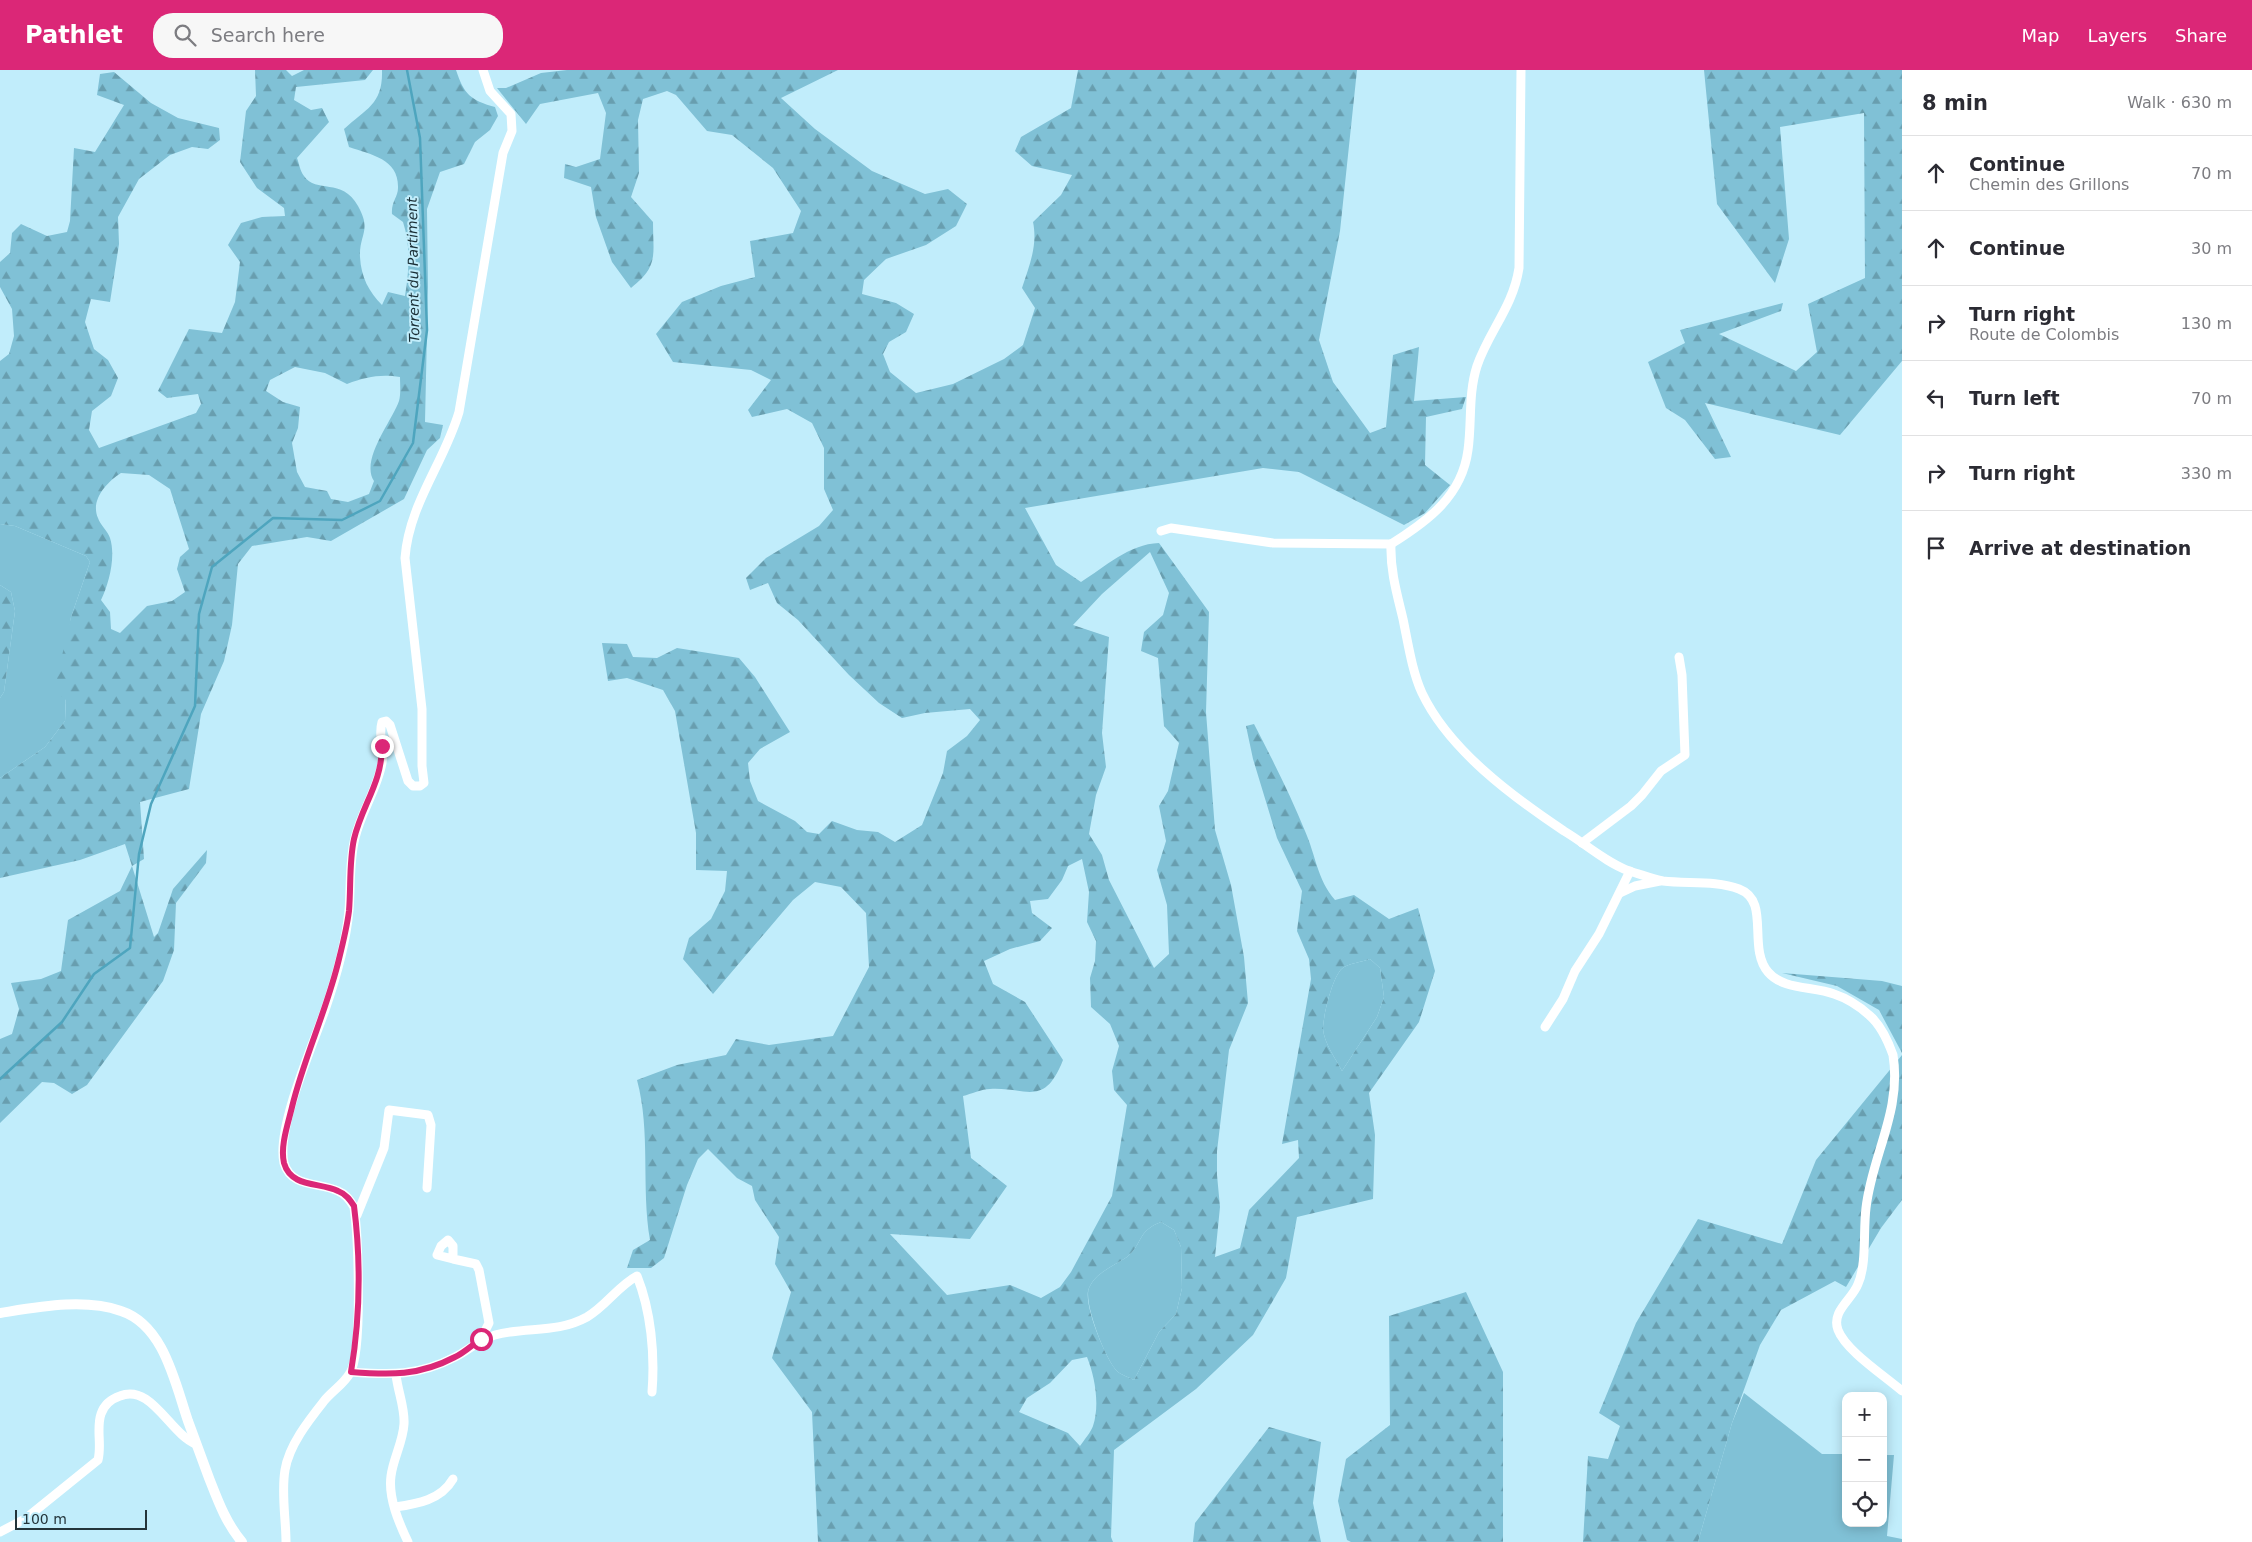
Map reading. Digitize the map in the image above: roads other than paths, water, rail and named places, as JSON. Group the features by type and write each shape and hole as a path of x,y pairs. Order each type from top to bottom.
{"street":[{"path":"286,1542 284,1483 288,1459 293,1447 325,1400 351,1372 355,1349 359,1281 354,1206 348,1197 338,1190 299,1181 293,1177 284,1164 283,1152 299,1076 325,1009 339,961 349,912 354,840 361,817 379,778 382,761 380,728 382,722 386,721 390,725 408,781 413,786 420,786 424,782 422,766 422,709 405,558 408,536 417,506 425,486 445,452 459,412 503,153 512,130 511,114 490,91 483,70"},
{"path":"1161,531 1171,528 1273,543 1392,544 1449,499 1459,484 1468,449 1469,412 1478,365 1512,299 1517,283 1519,268 1521,70"},
{"path":"1392,544 1391,565 1421,691 1431,710 1474,762 1509,793 1616,865 1660,881 1724,885 1739,889 1747,894 1754,899 1757,908 1758,956 1773,977 1795,986 1831,993 1843,998 1870,1016 1890,1045 1898,1077 1895,1115 1866,1206 1860,1282 1839,1312 1837,1328 1847,1344 1902,1391"},
{"path":"1582,843 1631,806 1661,771 1681,759 1685,754 1682,675 1679,658"},
{"path":"1545,1027 1563,999 1575,971 1599,934 1630,871"},
{"path":"1620,893 1635,886 1660,881"},
{"path":"356,1218 384,1148 389,1110 428,1115 431,1125 427,1188"},
{"path":"453,1259 476,1264 479,1270 488,1323 481,1339"},
{"path":"351,1372 396,1375 439,1364 457,1356 481,1339 511,1332 554,1329 575,1322 589,1316 619,1288 637,1276 646,1304 654,1364 652,1392"},
{"path":"0,1313 39,1308 90,1306 122,1311 143,1324 160,1348 228,1523 242,1542"},
{"path":"396,1375 398,1395 404,1410 402,1433 390,1486 399,1523 408,1542"},
{"path":"0,1532 26,1519 98,1460 101,1449 100,1416 106,1405 115,1398 125,1394 148,1400 175,1431 186,1440 196,1444"},
{"path":"395,1507 428,1500 447,1490 453,1479"}],"waterway":[{"name":"Torrent du Partiment","path":"0,1079 62,1022 94,974 130,948 139,854 151,804 195,706 199,614 212,567 273,518 342,520 380,501 413,443 427,330 420,138 407,70"}]}
